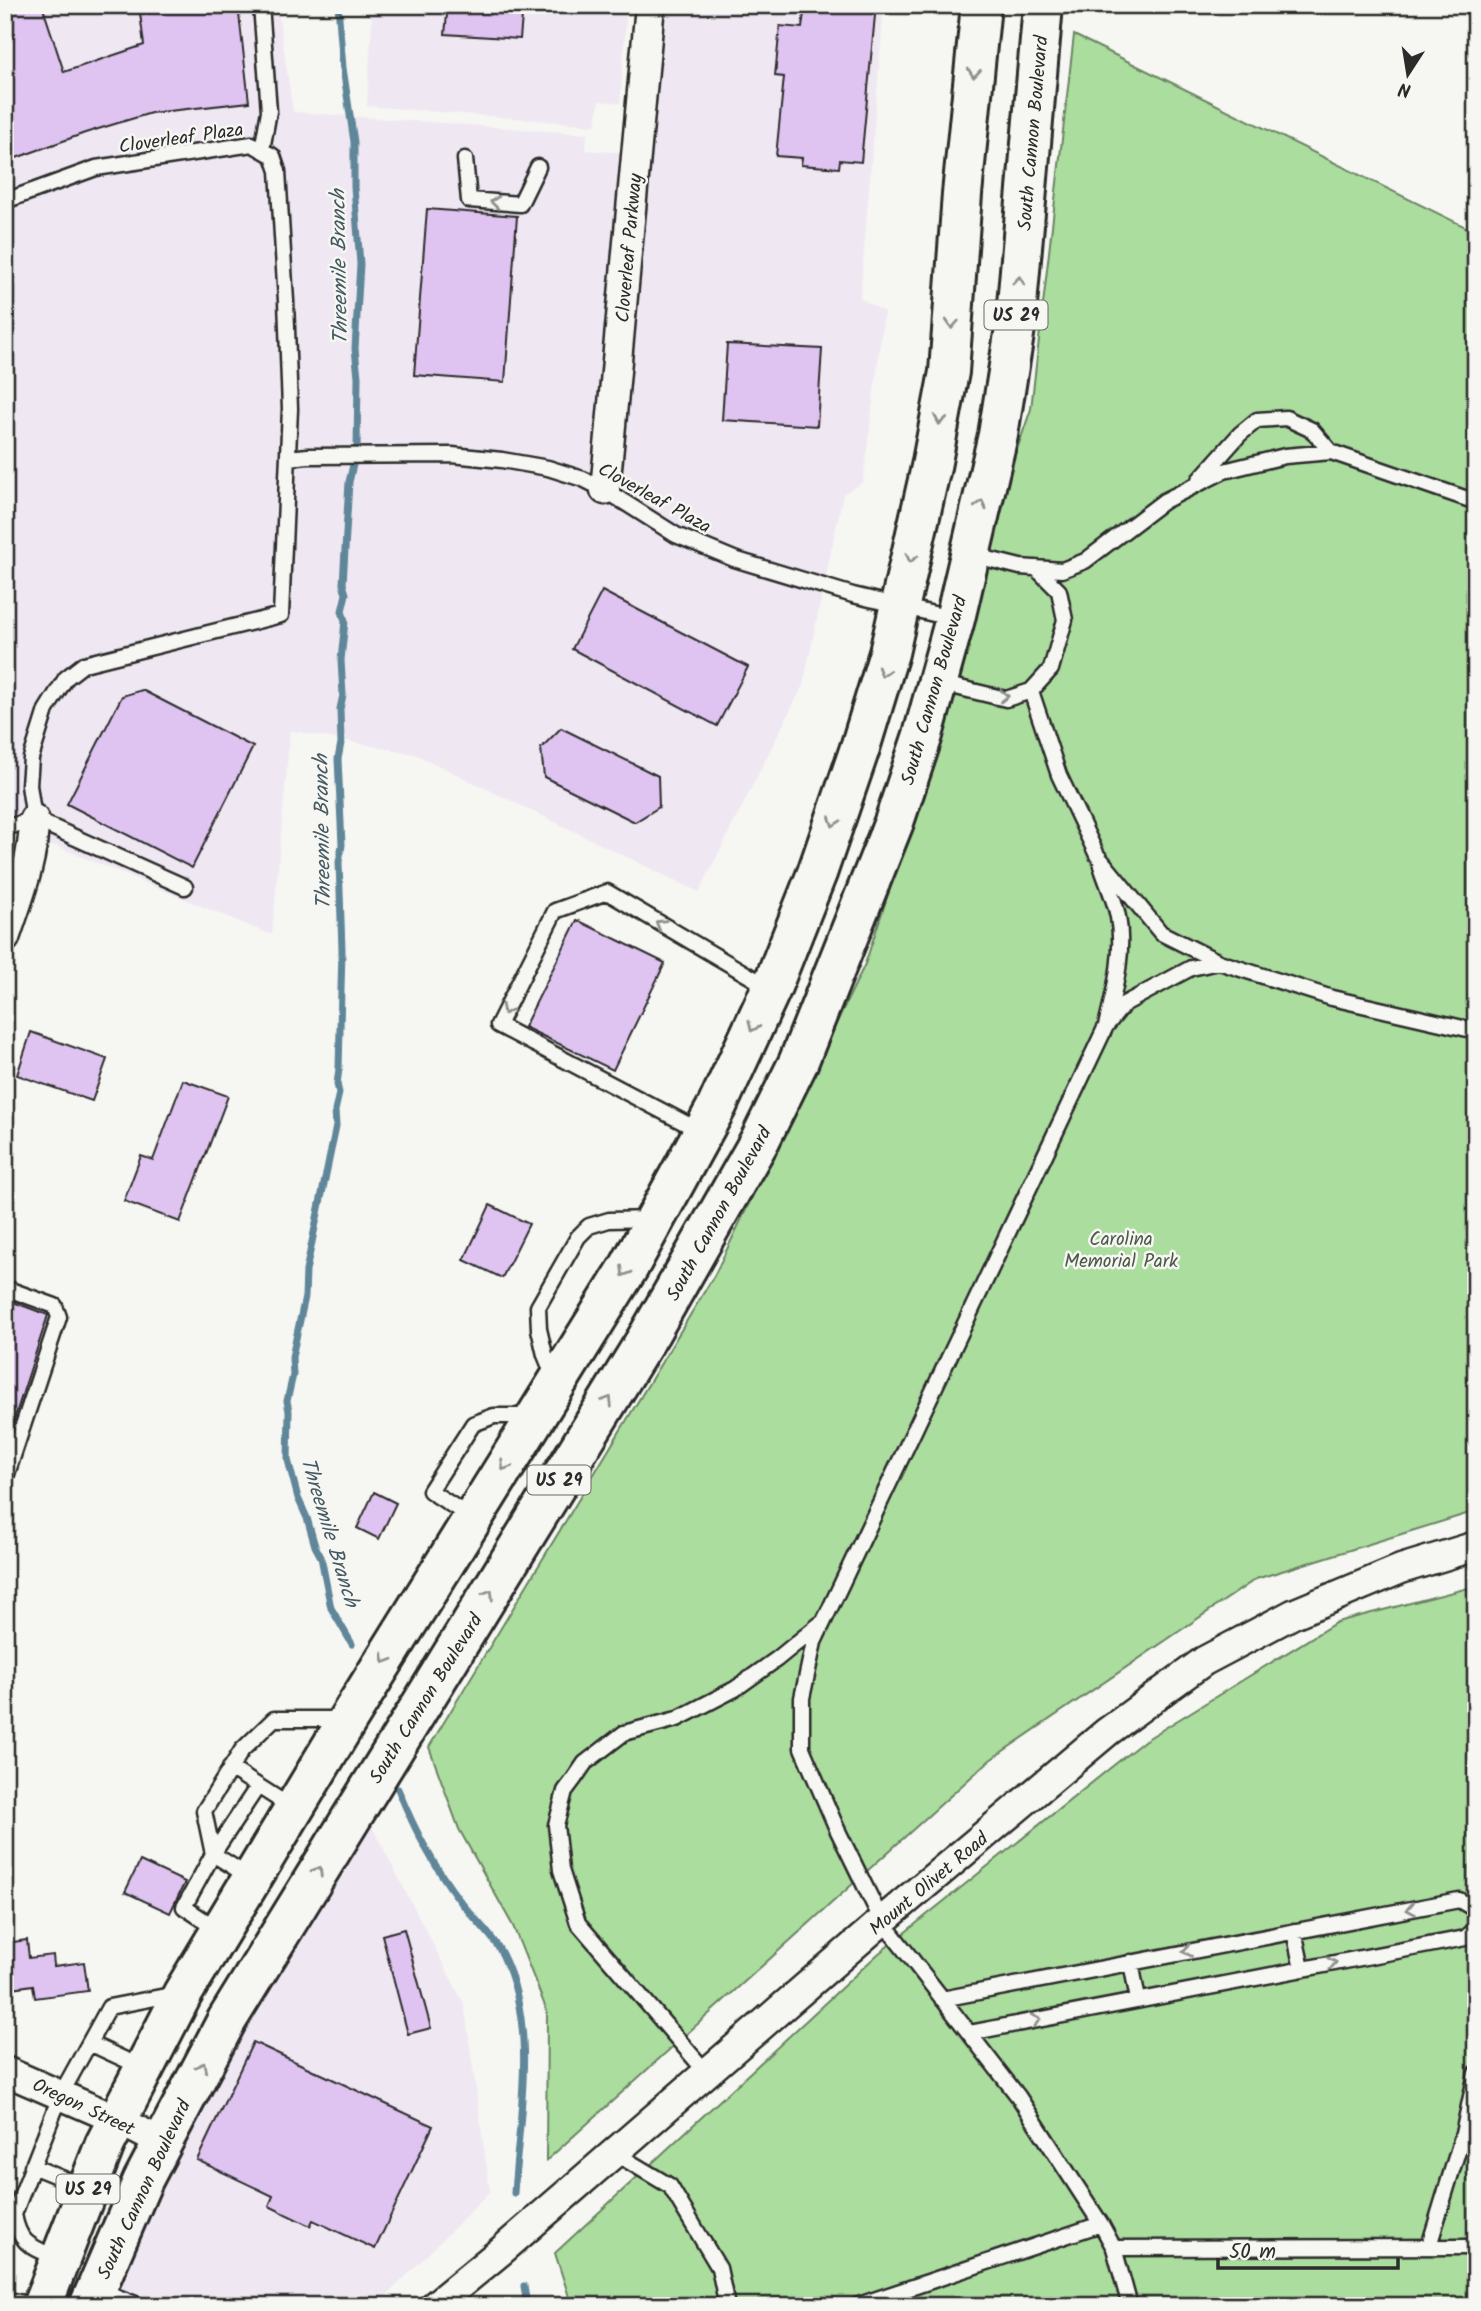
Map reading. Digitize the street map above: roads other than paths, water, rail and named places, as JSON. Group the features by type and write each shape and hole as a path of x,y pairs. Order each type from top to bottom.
{"main road":[{"name":"US 29","path":"40,2306 105,2144 183,1993 348,1719 629,1267 717,1106 771,989 817,873 857,758 889,653 931,467 949,372 962,194 981,5"},
{"name":"South Cannon Boulevard","path":"92,2297 144,2180 227,2020 650,1332 760,1140 797,1063 894,822 923,735 955,619 998,435 1015,328 1042,5"}],"street":[{"name":"Cloverleaf Parkway","path":"605,490 650,5"},
{"path":"5,938 14,888 30,859 34,819"},
{"name":"Mount Olivet Road","path":"433,2306 501,2251 882,1921 1107,1732 1205,1661 1293,1614 1401,1569 1476,1546"},
{"name":"Oregon Street","path":"5,2071 61,2094 163,2143"}],"lane":[{"path":"261,5 269,111 262,150"},
{"name":"Cloverleaf Plaza","path":"5,201 96,169 252,144 272,156 278,171 286,301 290,409 281,615 84,664 66,678 46,710 32,758 29,785 34,819"},
{"path":"465,159 469,200 520,204 538,167"},
{"path":"1194,486 1240,434 1257,420 1286,418 1312,430 1331,452"},
{"path":"969,554 1020,567 1062,570 1085,561 1164,501 1224,471 1285,456 1331,452 1476,502"},
{"name":"Cloverleaf Plaza","path":"288,458 452,455 548,468 583,479 676,535 734,559 853,595 955,619"},
{"path":"937,682 1006,699 1031,691 1051,669 1065,620 1059,591 1036,568"},
{"path":"1031,691 1059,775 1097,855 1118,917 1115,989 1106,1026 814,1642 802,1698 802,1748 836,1829 882,1921 1018,2096 1101,2224 1114,2248 1130,2306"},
{"path":"5,828 34,819 185,887"},
{"path":"1097,855 1161,933 1219,962 1332,998 1476,1031"},
{"path":"702,1132 498,1025 555,911 607,892 771,989"},
{"path":"1106,1026 1124,1004 1191,968 1219,962"},
{"path":"557,1383 545,1355 539,1329 538,1307 578,1237 589,1226 609,1220 655,1218"},
{"path":"5,1288 55,1306 59,1317 5,1480"},
{"path":"473,1518 430,1491 473,1424 494,1416 536,1417"},
{"path":"706,2072 578,1923 561,1870 556,1825 562,1802 565,1791 585,1763 624,1733 677,1719 735,1689 824,1620"},
{"path":"253,1878 213,1854 204,1811 242,1750 274,1718 348,1719"},
{"path":"230,1768 294,1809"},
{"path":"221,1931 184,1907 213,1854 258,1786"},
{"path":"942,1999 1459,1900 1476,1910"},
{"path":"969,2033 1465,1938 1476,1928"},
{"path":"1294,1931 1301,1969"},
{"path":"1131,1962 1138,2000"},
{"path":"60,2259 27,2244 18,2232 14,2214 61,2094 109,2007 183,1993"},
{"path":"89,2043 144,2068"},
{"path":"1429,2246 1464,2134 1476,2073"},
{"path":"613,2152 670,2186 719,2267 727,2306"},
{"path":"32,2166 88,2189"},
{"path":"856,2306 1101,2224"},
{"path":"1114,2248 1476,2247"},
{"path":"92,2297 141,2306"},
{"path":"5,2299 40,2306"}],"waterway":[{"name":"Threemile Branch","path":"338,5 343,68 354,142 354,187 360,264 355,349 358,377 357,448 349,482 343,584 346,594 342,611 345,621 341,660 343,695 338,759 342,845 339,862 342,950 337,1084 339,1093 335,1111 336,1126 306,1271 305,1297 292,1357 293,1375 287,1401 288,1460 298,1498 321,1557 331,1608 352,1644"},
{"name":"Threemile Branch","path":"398,1789 433,1861 460,1901 499,1948 514,1984 520,2013 524,2073 514,2193"},
{"name":"Threemile Branch","path":"524,2286 527,2306"}],"park label":[{"name":"Carolina Memorial Park","path":"1121,1249"}]}
